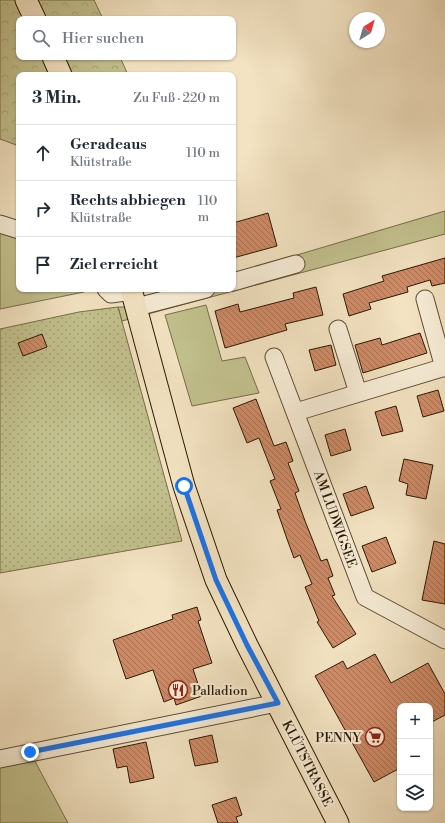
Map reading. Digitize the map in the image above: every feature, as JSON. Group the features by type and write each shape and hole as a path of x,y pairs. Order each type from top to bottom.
{"main road":[{"path":"26,0 34,16"},
{"path":"54,60 60,72"},
{"name":"KLÜTSTRASSE","path":"133,296 184,486 216,580 247,645 278,703 338,823"}],"street":[{"path":"0,224 16,229"},
{"path":"236,281 296,264"},
{"path":"109,292 111,294 133,296 175,292"},
{"path":"296,412 444,368 425,299"},
{"path":"338,329 358,393"},
{"name":"AM LUDWIGSEE","path":"274,357 365,597 445,640"},
{"path":"0,759 278,703"}],"green space":[{"path":"0,0 94,0 102,16 16,16 16,60 121,60 127,72 16,72 16,145 0,139"},
{"path":"445,211 445,234 236,290 236,273"},
{"path":"0,226 16,234 16,292 84,292 0,309"},
{"path":"180,292 230,292 122,321 118,307 137,307"},
{"path":"206,305 222,361 245,357 259,393 192,406 165,315"},
{"path":"118,307 182,541 0,573 0,329 79,312"},
{"path":"30,752 68,823 0,823 0,759"}],"building":[{"path":"268,213 277,246 236,257 236,222"},
{"path":"445,258 445,283 432,286 430,280 407,287 408,292 369,303 371,309 349,316 343,294 384,281 382,276"},
{"path":"316,287 323,315 285,324 287,330 225,348 215,311 238,304 240,312 294,298 293,293"},
{"path":"420,333 427,353 363,373 355,345 380,338 382,345"},
{"path":"42,334 47,347 23,356 18,343"},
{"path":"331,345 336,365 315,371 309,350"},
{"path":"438,390 444,411 423,417 417,396"},
{"path":"256,399 274,446 286,442 293,461 288,463 299,491 295,493 321,561 327,559 333,576 328,578 335,595 332,596 356,634 333,648 317,622 319,621 305,587 312,584 300,555 294,558 287,539 277,510 281,509 270,481 275,479 259,438 247,443 233,408"},
{"path":"396,406 403,431 382,436 375,412"},
{"path":"345,429 351,450 331,456 325,435"},
{"path":"404,459 433,465 426,499 406,495 408,484 399,481"},
{"path":"366,486 374,508 351,516 343,494"},
{"path":"386,537 396,563 372,572 362,546"},
{"path":"434,541 445,544 445,604 422,600"},
{"path":"197,607 201,620 198,621 212,663 193,669 202,696 176,705 174,698 164,702 153,670 126,679 113,640 173,619 172,615"},
{"name":"PENNY","path":"375,654 391,683 428,663 445,694 445,715 433,721 433,703 397,703 397,770 374,782 315,676 343,661 347,669"},
{"path":"212,735 218,762 195,766 189,740"},
{"path":"146,742 154,778 130,783 127,766 117,768 113,749"},
{"path":"236,797 242,815 236,817 238,823 218,823 212,805"}],"place":[{"name":"Palladion","path":"178,690"},
{"name":"PENNY","path":"375,737"}],"route":[{"path":"30,752 278,703 247,645 216,580 184,486"}]}
